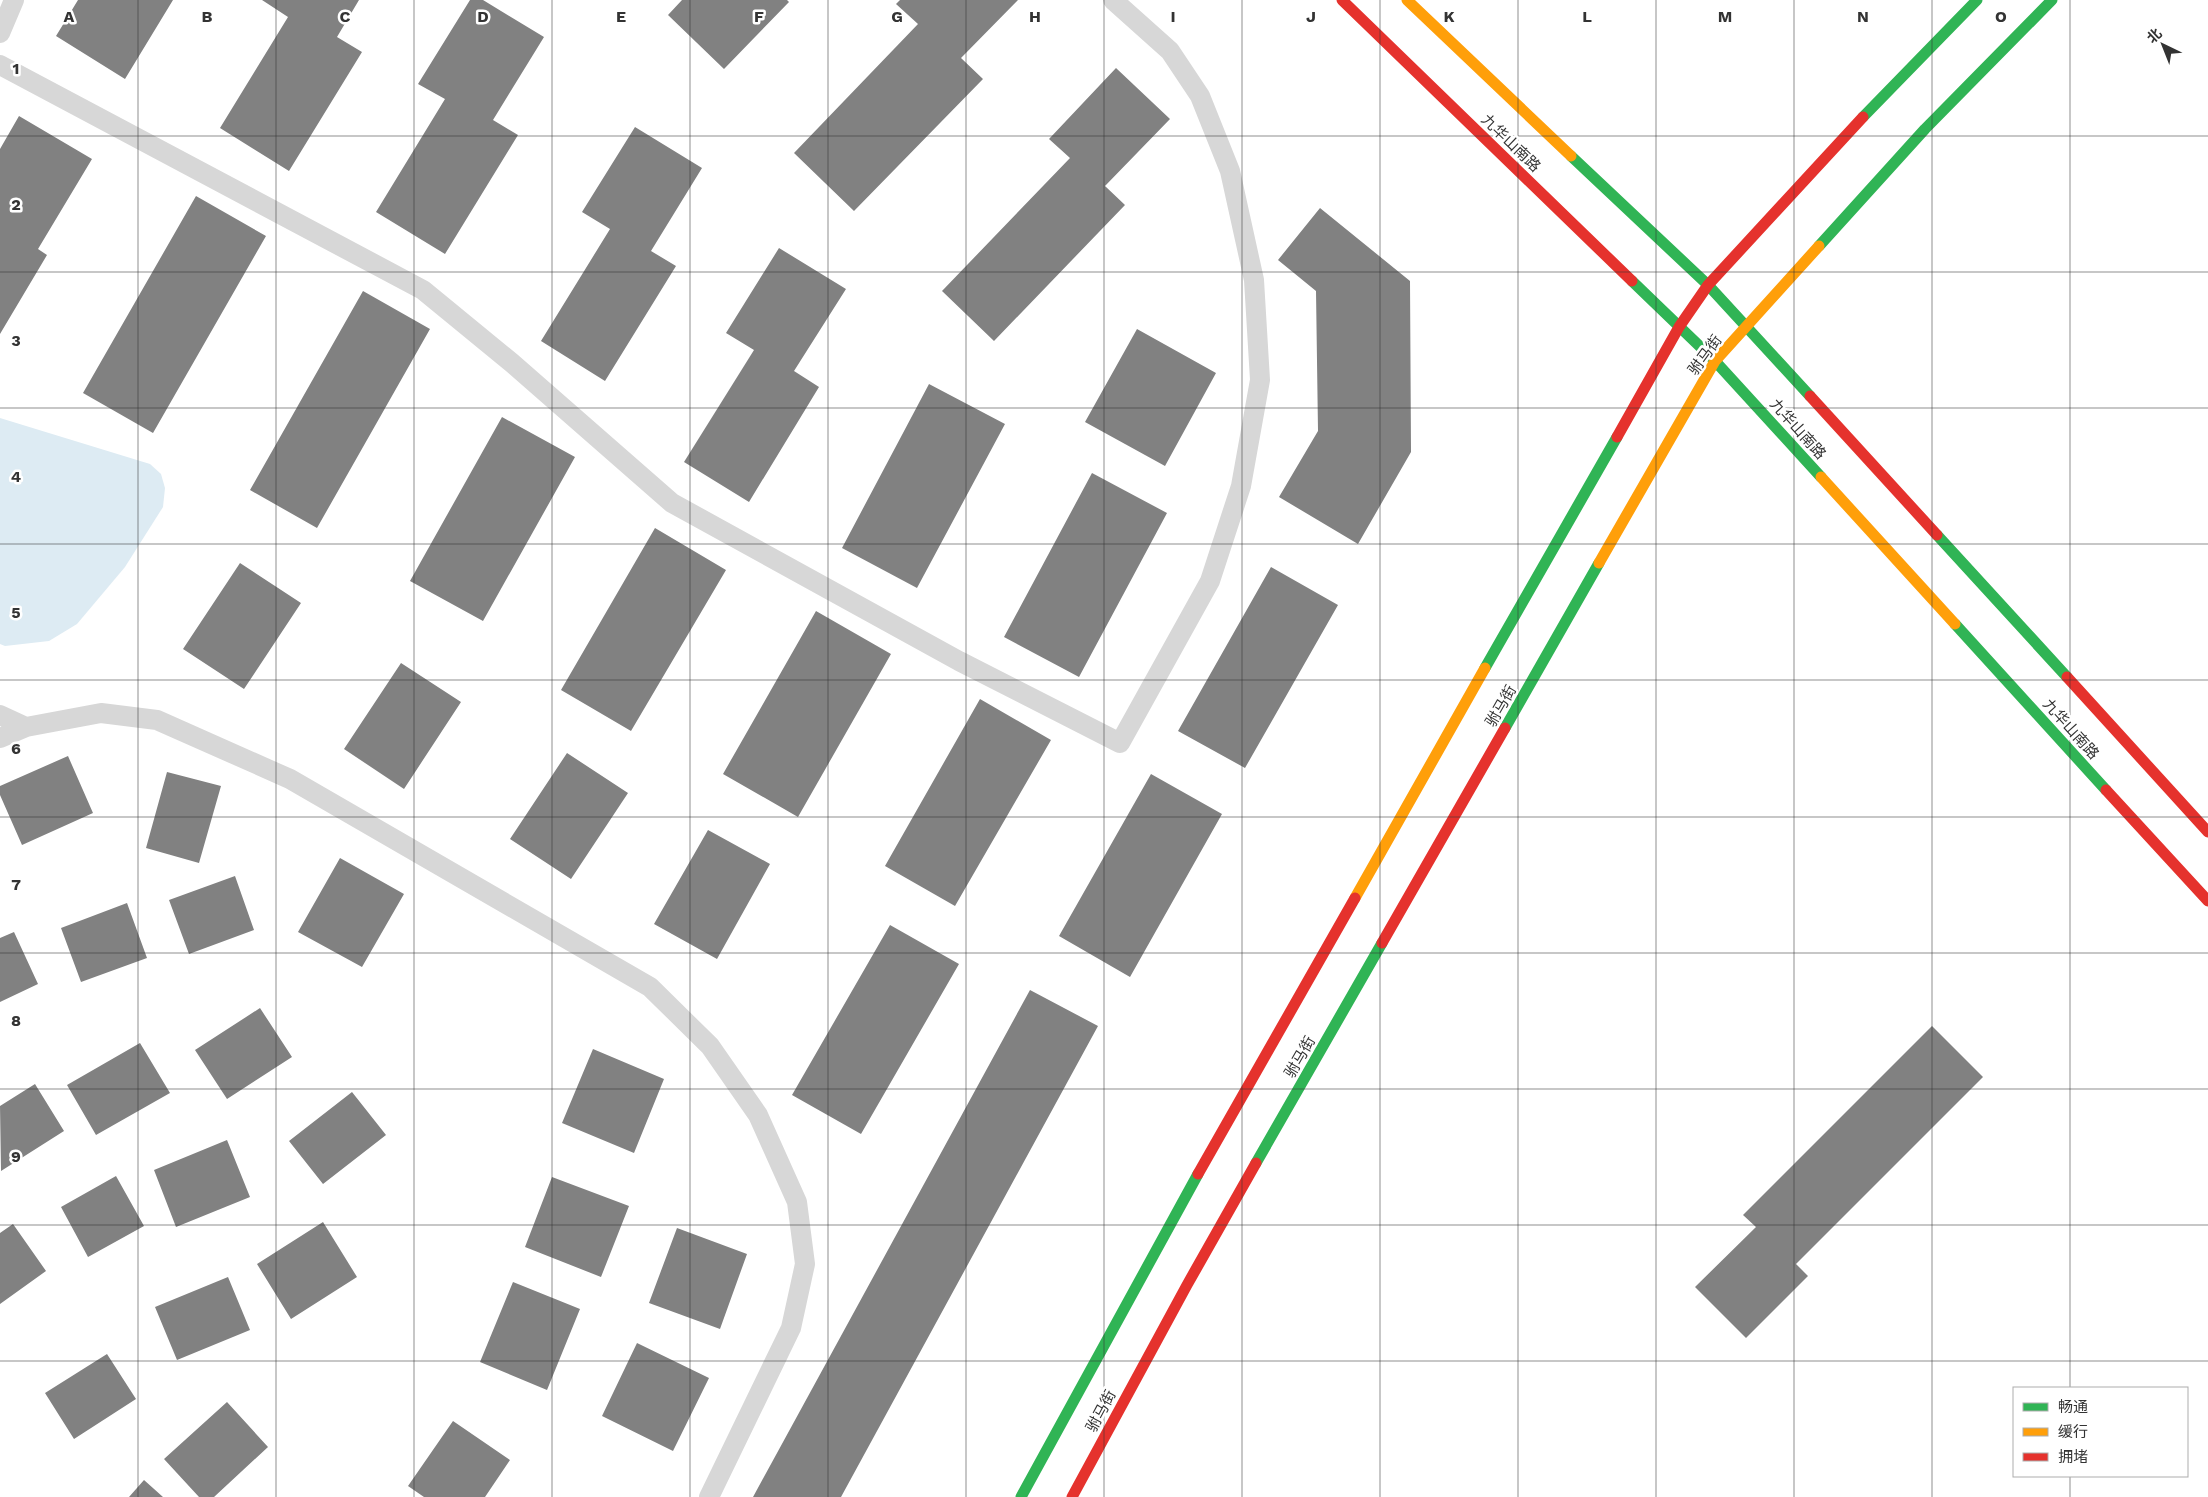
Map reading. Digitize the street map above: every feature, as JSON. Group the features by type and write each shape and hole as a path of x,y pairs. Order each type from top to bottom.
{"main road":[{"name":"九华山南路","path":"1342,0 1715,360 2208,901"},
{"name":"九华山南路","path":"1407,0 1708,286 2208,832"},
{"name":"驸马街","path":"1021,1497 1149,1261 1679,326 1708,286 1889,89 1977,0"},
{"name":"驸马街","path":"1072,1497 1192,1276 1715,360 1925,129 2052,0"}],"lane":[{"path":"0,33 14,0"},
{"path":"0,65 171,154 423,290 512,363 672,503 959,662 1120,743 1210,581 1240,486 1260,380 1254,280 1230,171 1200,96 1170,51 1113,0"},
{"path":"0,738 26,727 101,714 157,720 290,779 650,986 710,1046 758,1114 797,1202 805,1264 791,1328 709,1497"},
{"path":"0,715 26,727"}],"shaded area":[{"path":"0,418 150,464 161,474 165,488 163,507 125,567 77,624 49,641 5,646 0,644"}],"building":[{"path":"78,0 173,0 125,79 56,36"},
{"path":"262,0 359,0 337,37 362,52 289,171 220,128 288,17"},
{"path":"470,0 483,0 544,37 493,120 518,135 445,254 376,212 445,99 418,84"},
{"path":"682,0 787,0 789,2 724,69 668,15"},
{"path":"900,0 1018,0 961,58 983,79 854,211 794,153 918,24 896,4"},
{"path":"1116,68 1170,119 1105,186 1125,205 994,341 942,291 1070,158 1049,139"},
{"path":"19,116 92,159 38,249 47,255 0,334 0,149"},
{"path":"635,127 702,168 651,251 676,266 605,381 541,341 610,229 582,212"},
{"path":"196,196 266,236 153,433 83,393"},
{"path":"1320,208 1410,281 1411,452 1358,544 1279,497 1318,431 1316,291 1278,260"},
{"path":"779,248 846,289 794,371 819,387 749,502 684,462 754,350 726,333"},
{"path":"363,291 430,329 317,528 250,490"},
{"path":"1137,329 1216,373 1165,466 1085,422"},
{"path":"929,384 1005,424 917,588 842,548"},
{"path":"502,417 575,457 483,621 410,581"},
{"path":"1092,473 1167,513 1079,677 1004,637"},
{"path":"655,528 726,570 631,731 561,690"},
{"path":"240,563 301,603 244,689 183,649"},
{"path":"1271,567 1338,605 1245,768 1178,731"},
{"path":"816,611 891,654 798,817 723,774"},
{"path":"401,663 461,702 404,789 344,749"},
{"path":"980,699 1051,740 955,906 885,866"},
{"path":"567,753 628,793 571,879 510,839"},
{"path":"68,756 93,813 22,845 0,795 0,786"},
{"path":"167,772 221,786 199,863 146,848"},
{"path":"1151,774 1222,814 1130,977 1059,936"},
{"path":"708,830 770,864 717,959 654,924"},
{"path":"340,858 404,894 362,967 298,932"},
{"path":"235,876 254,930 189,954 169,900"},
{"path":"127,903 147,958 81,982 61,928"},
{"path":"890,925 959,964 861,1134 792,1095"},
{"path":"14,932 38,984 0,1002 0,938"},
{"path":"1030,990 1098,1026 841,1497 753,1497"},
{"path":"260,1008 292,1057 227,1099 195,1050"},
{"path":"1932,1026 1983,1077 1796,1264 1808,1276 1746,1338 1695,1287 1756,1227 1743,1215"},
{"path":"140,1043 170,1093 96,1135 67,1085"},
{"path":"593,1049 664,1079 634,1153 562,1123"},
{"path":"35,1084 64,1131 1,1171 0,1106"},
{"path":"352,1092 386,1135 323,1184 289,1141"},
{"path":"227,1140 250,1197 176,1227 154,1170"},
{"path":"116,1176 144,1226 88,1257 61,1207"},
{"path":"552,1177 629,1206 601,1277 525,1247"},
{"path":"323,1222 357,1277 291,1319 257,1264"},
{"path":"13,1224 46,1271 0,1304 0,1233"},
{"path":"677,1228 747,1254 720,1329 649,1303"},
{"path":"228,1277 250,1330 177,1360 155,1307"},
{"path":"513,1282 580,1309 547,1390 480,1362"},
{"path":"637,1343 709,1378 673,1451 602,1416"},
{"path":"107,1354 136,1399 74,1439 45,1393"},
{"path":"227,1402 268,1447 214,1497 199,1497 164,1459"},
{"path":"453,1421 510,1460 485,1497 424,1497 408,1486"},
{"path":"144,1480 163,1497 129,1497"}],"traffic: fast":[{"path":"1863,117 1977,0"},
{"path":"1819,246 1925,129 2052,0"},
{"path":"1571,156 1708,285 1810,396"},
{"path":"1632,281 1715,361 1821,477"},
{"path":"1485,668 1617,437"},
{"path":"1937,535 2067,677"},
{"path":"1505,728 1599,563"},
{"path":"1955,624 2106,790"},
{"path":"1256,1163 1382,943"},
{"path":"1021,1497 1198,1174"}],"traffic: slow":[{"path":"1407,0 1571,156"},
{"path":"1599,563 1715,361 1819,246"},
{"path":"1821,477 1955,624"},
{"path":"1355,898 1485,668"}],"traffic: jam":[{"path":"1342,0 1632,281"},
{"path":"1617,437 1679,327 1708,285 1863,117"},
{"path":"1810,396 1937,535"},
{"path":"2067,677 2208,832"},
{"path":"1382,943 1505,728"},
{"path":"2106,790 2208,901"},
{"path":"1198,1174 1355,898"},
{"path":"1072,1497 1187,1285 1256,1163"}]}
